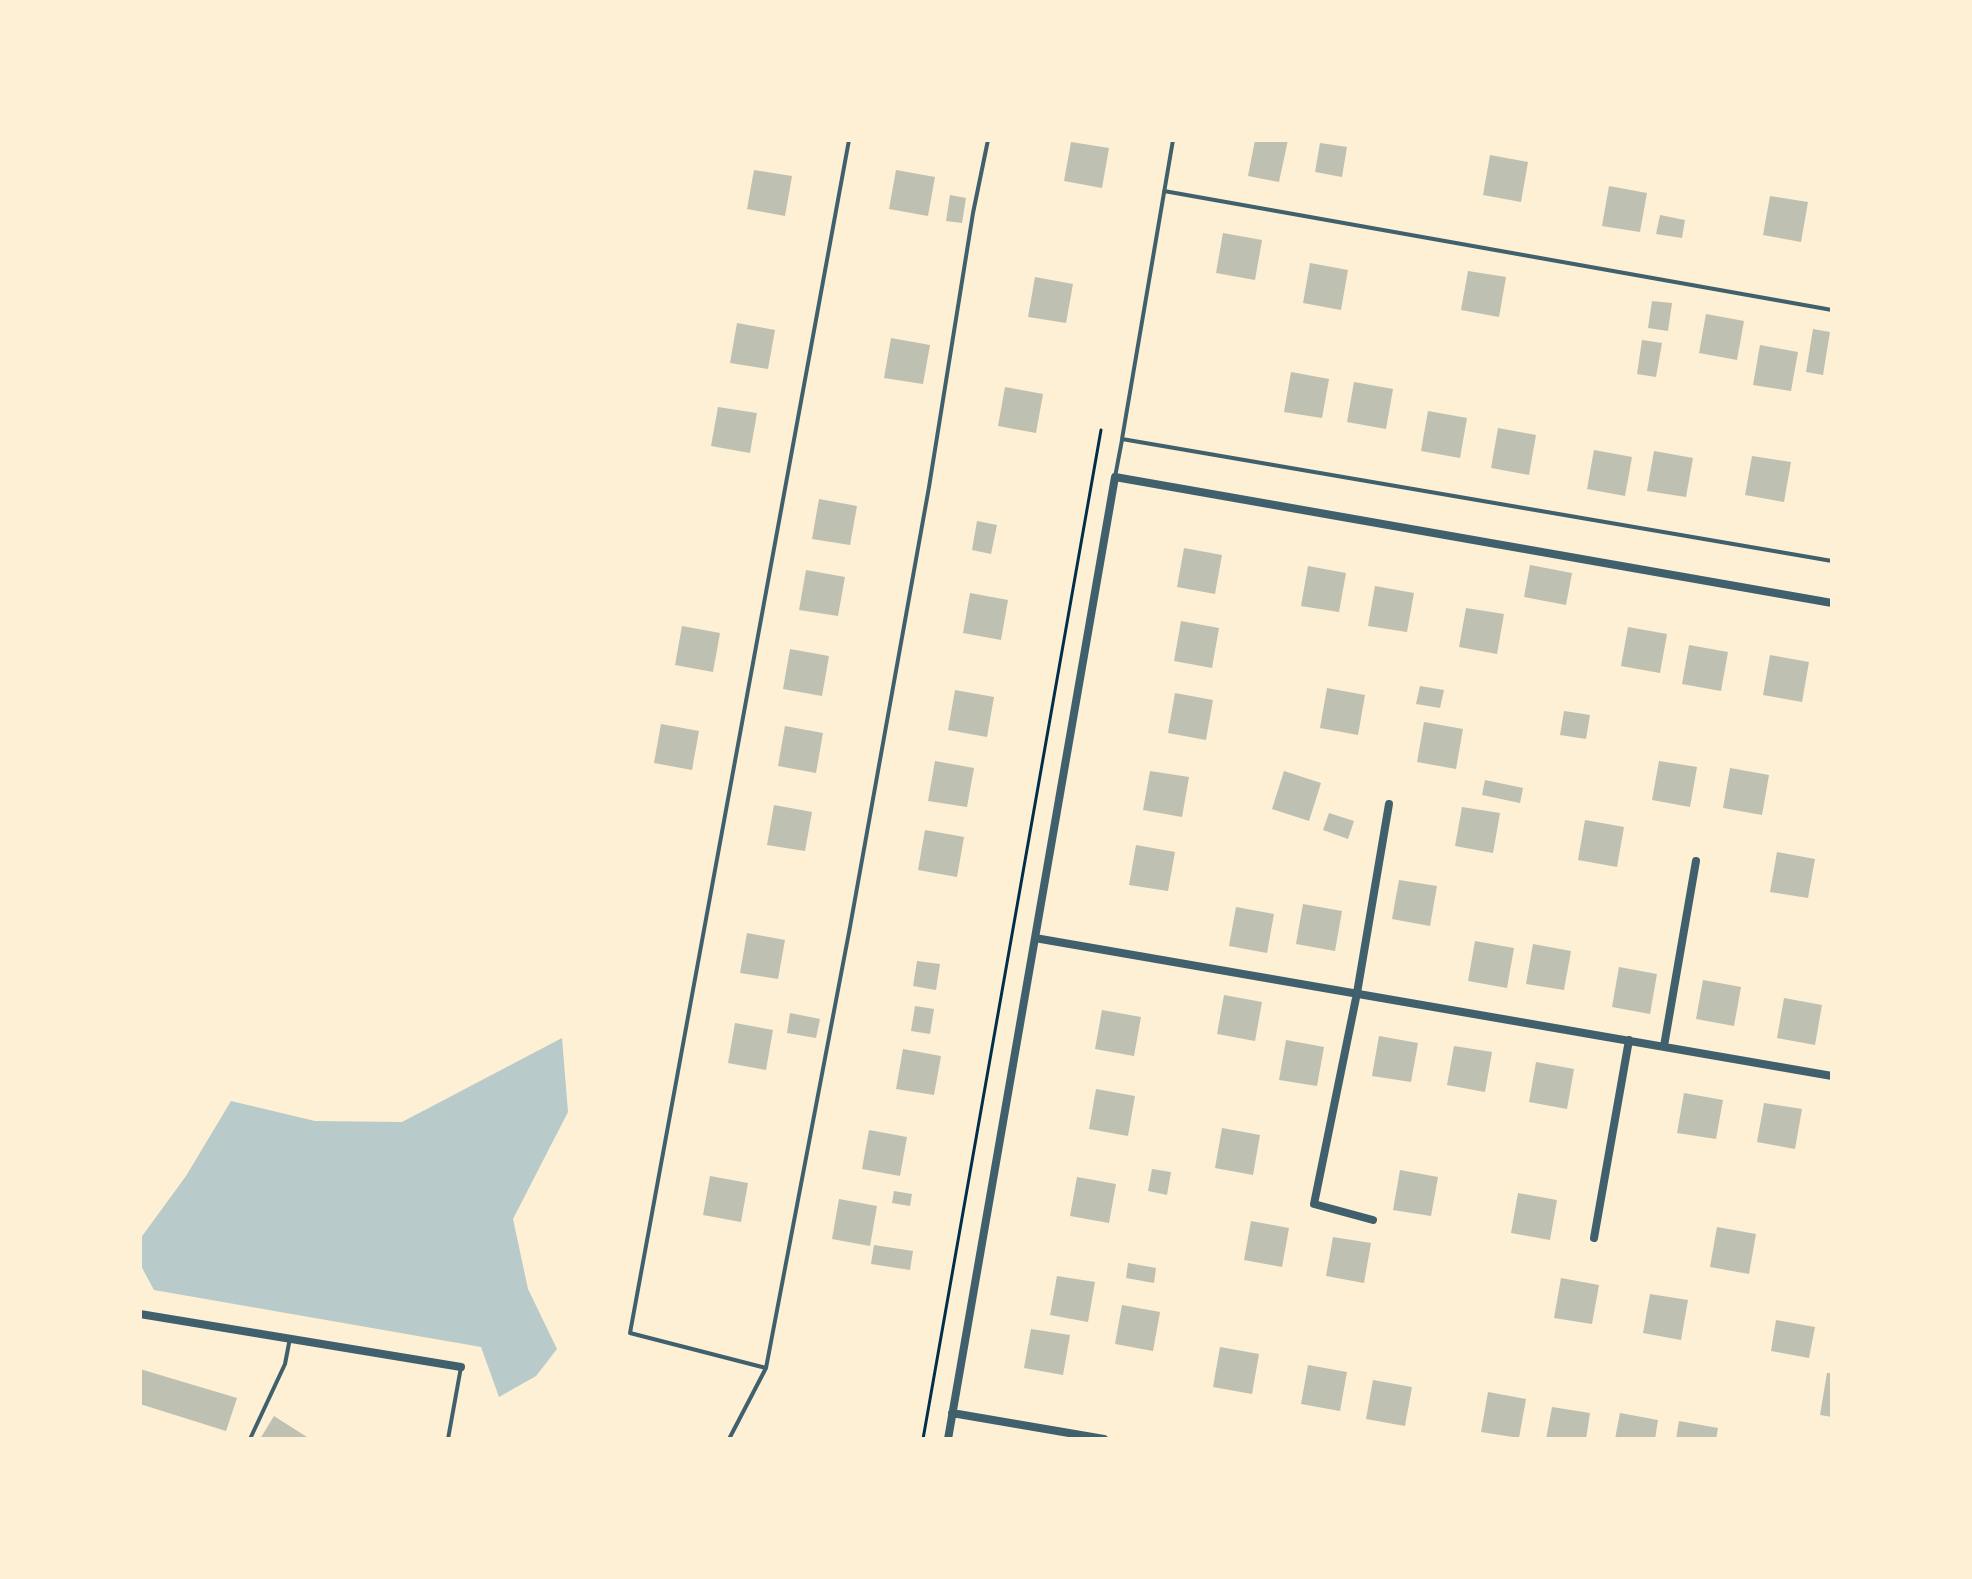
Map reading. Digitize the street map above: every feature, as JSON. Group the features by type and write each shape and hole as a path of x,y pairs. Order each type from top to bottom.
{"street":[{"path":"948,1439 1115,477 1832,603"},
{"path":"1373,1220 1314,1204 1357,993 1389,804"},
{"path":"1664,1046 1696,861"},
{"path":"1035,938 1832,1076"},
{"path":"1594,1238 1629,1040"},
{"path":"140,1314 461,1367"},
{"path":"952,1413 1104,1439"}],"lane":[{"path":"766,1368 630,1333 849,140"},
{"path":"729,1439 766,1368 850,927 988,140"},
{"path":"1115,477 1173,140"},
{"path":"1164,191 1832,310"},
{"path":"1122,439 1832,561"},
{"path":"250,1439 285,1364 290,1338"},
{"path":"448,1439 461,1367"}],"path":[{"path":"923,1439 1101,430"}],"shaded area":[{"path":"562,1038 568,1112 513,1219 528,1289 557,1349 536,1376 499,1397 481,1347 154,1290 140,1264 140,1239 186,1176 231,1101 315,1121 402,1122"}],"building":[{"path":"1255,140 1288,140 1279,182 1248,176"},
{"path":"1071,142 1109,148 1102,188 1064,181"},
{"path":"1320,143 1347,147 1342,177 1315,172"},
{"path":"1490,155 1528,162 1521,202 1483,195"},
{"path":"754,170 792,176 785,216 747,209"},
{"path":"896,170 935,177 928,216 889,209"},
{"path":"1609,186 1647,193 1640,232 1602,226"},
{"path":"950,195 966,198 962,223 946,221"},
{"path":"1770,196 1808,202 1801,242 1763,235"},
{"path":"1660,215 1685,220 1682,238 1656,234"},
{"path":"1223,233 1262,240 1255,280 1216,273"},
{"path":"1310,263 1348,270 1341,310 1303,303"},
{"path":"1468,271 1506,277 1499,317 1461,310"},
{"path":"1035,277 1073,284 1066,323 1028,317"},
{"path":"1652,301 1672,303 1668,331 1648,328"},
{"path":"1706,314 1744,321 1737,360 1699,353"},
{"path":"737,323 775,330 768,369 730,363"},
{"path":"1813,329 1830,332 1823,375 1806,372"},
{"path":"891,338 930,345 923,384 884,378"},
{"path":"1642,340 1662,343 1656,377 1637,374"},
{"path":"1760,345 1798,352 1791,391 1753,385"},
{"path":"1291,372 1329,379 1322,418 1284,412"},
{"path":"1354,382 1393,389 1386,429 1347,422"},
{"path":"1005,387 1043,394 1036,433 998,426"},
{"path":"718,407 757,413 750,453 711,446"},
{"path":"1428,411 1467,418 1460,458 1421,451"},
{"path":"1498,428 1536,435 1529,475 1491,468"},
{"path":"1594,450 1632,457 1625,496 1587,489"},
{"path":"1654,451 1693,458 1686,497 1647,491"},
{"path":"1752,456 1791,462 1784,502 1745,495"},
{"path":"819,499 857,506 850,545 812,539"},
{"path":"977,521 997,525 991,554 972,550"},
{"path":"1184,548 1222,555 1215,594 1177,587"},
{"path":"1530,565 1572,573 1566,605 1524,597"},
{"path":"1308,566 1346,573 1339,612 1301,606"},
{"path":"806,570 845,577 838,616 799,610"},
{"path":"1375,586 1414,593 1407,632 1368,626"},
{"path":"970,593 1008,600 1001,640 963,633"},
{"path":"1466,608 1504,614 1497,654 1459,647"},
{"path":"1181,621 1219,628 1212,668 1174,661"},
{"path":"682,626 720,633 713,672 675,665"},
{"path":"1628,627 1667,634 1660,673 1621,666"},
{"path":"1689,645 1728,652 1721,691 1682,684"},
{"path":"790,649 829,656 822,696 783,689"},
{"path":"1770,655 1809,662 1802,702 1763,695"},
{"path":"1420,686 1444,690 1440,708 1416,704"},
{"path":"1327,688 1365,695 1358,735 1320,728"},
{"path":"955,690 994,697 987,737 948,730"},
{"path":"1175,693 1213,700 1206,740 1168,733"},
{"path":"1564,711 1590,715 1586,739 1560,735"},
{"path":"1424,722 1463,729 1456,769 1417,762"},
{"path":"661,724 699,731 692,770 654,763"},
{"path":"785,726 823,733 816,773 778,766"},
{"path":"935,761 974,768 967,807 928,801"},
{"path":"1659,761 1697,767 1690,807 1652,800"},
{"path":"1730,768 1769,775 1762,815 1723,808"},
{"path":"1150,771 1189,777 1182,817 1143,810"},
{"path":"1284,771 1321,783 1309,821 1272,809"},
{"path":"1485,780 1523,788 1520,803 1482,795"},
{"path":"774,805 812,812 805,851 767,845"},
{"path":"1462,807 1500,813 1493,853 1455,846"},
{"path":"1329,813 1354,821 1348,839 1323,830"},
{"path":"1585,820 1624,827 1617,867 1578,860"},
{"path":"925,830 964,837 957,877 918,870"},
{"path":"1136,845 1175,852 1168,891 1129,885"},
{"path":"1777,852 1815,859 1808,898 1770,892"},
{"path":"1399,880 1437,886 1430,926 1392,919"},
{"path":"1303,904 1342,911 1335,951 1296,944"},
{"path":"1236,907 1274,914 1267,953 1229,946"},
{"path":"747,933 785,940 778,979 740,973"},
{"path":"1475,941 1514,948 1507,988 1468,981"},
{"path":"1533,944 1571,951 1564,990 1526,984"},
{"path":"917,961 940,964 936,990 913,986"},
{"path":"1619,967 1657,974 1650,1014 1612,1007"},
{"path":"1703,980 1741,987 1734,1026 1696,1019"},
{"path":"1224,995 1262,1002 1255,1041 1217,1034"},
{"path":"1784,998 1822,1005 1815,1045 1777,1038"},
{"path":"915,1006 934,1009 930,1034 911,1031"},
{"path":"1102,1010 1141,1017 1134,1056 1095,1049"},
{"path":"790,1013 820,1019 816,1038 787,1033"},
{"path":"735,1023 773,1030 766,1070 728,1063"},
{"path":"1379,1036 1418,1043 1411,1082 1372,1076"},
{"path":"1286,1040 1324,1047 1317,1086 1279,1080"},
{"path":"1454,1046 1492,1052 1485,1092 1447,1085"},
{"path":"903,1049 941,1056 934,1095 896,1089"},
{"path":"1536,1062 1574,1069 1567,1109 1529,1102"},
{"path":"1096,1089 1135,1096 1128,1136 1089,1129"},
{"path":"1684,1093 1723,1100 1716,1139 1677,1133"},
{"path":"1764,1103 1802,1109 1795,1149 1757,1142"},
{"path":"1222,1128 1260,1135 1253,1175 1215,1168"},
{"path":"869,1130 907,1137 900,1176 862,1169"},
{"path":"1152,1169 1171,1172 1167,1195 1148,1191"},
{"path":"1400,1170 1438,1177 1431,1216 1393,1210"},
{"path":"710,1176 748,1183 741,1222 703,1215"},
{"path":"1077,1177 1116,1184 1109,1223 1070,1216"},
{"path":"894,1191 912,1194 910,1206 892,1203"},
{"path":"1518,1193 1557,1200 1550,1240 1511,1233"},
{"path":"839,1199 877,1206 870,1246 832,1239"},
{"path":"1251,1221 1289,1228 1282,1267 1244,1260"},
{"path":"1717,1227 1756,1234 1749,1274 1710,1267"},
{"path":"1333,1237 1371,1243 1364,1283 1326,1276"},
{"path":"874,1245 913,1251 910,1270 871,1264"},
{"path":"1128,1263 1156,1268 1154,1283 1126,1278"},
{"path":"1057,1276 1095,1282 1088,1322 1050,1315"},
{"path":"1561,1278 1599,1285 1592,1324 1554,1318"},
{"path":"1650,1294 1688,1300 1681,1340 1643,1333"},
{"path":"1122,1305 1160,1312 1153,1351 1115,1344"},
{"path":"1776,1320 1815,1327 1809,1358 1771,1351"},
{"path":"1031,1329 1070,1335 1063,1375 1024,1368"},
{"path":"1220,1347 1259,1354 1252,1394 1213,1387"},
{"path":"1308,1365 1347,1372 1340,1411 1301,1404"},
{"path":"140,1369 237,1398 226,1431 140,1404"},
{"path":"1827,1373 1832,1373 1832,1417 1820,1415"},
{"path":"1373,1380 1412,1387 1405,1426 1366,1419"},
{"path":"1488,1392 1526,1399 1519,1438 1481,1432"},
{"path":"1552,1407 1590,1413 1586,1439 1546,1439"},
{"path":"1620,1413 1658,1420 1655,1439 1615,1439"},
{"path":"274,1416 310,1439 260,1439"},
{"path":"1679,1421 1718,1428 1716,1439 1676,1439"}]}
